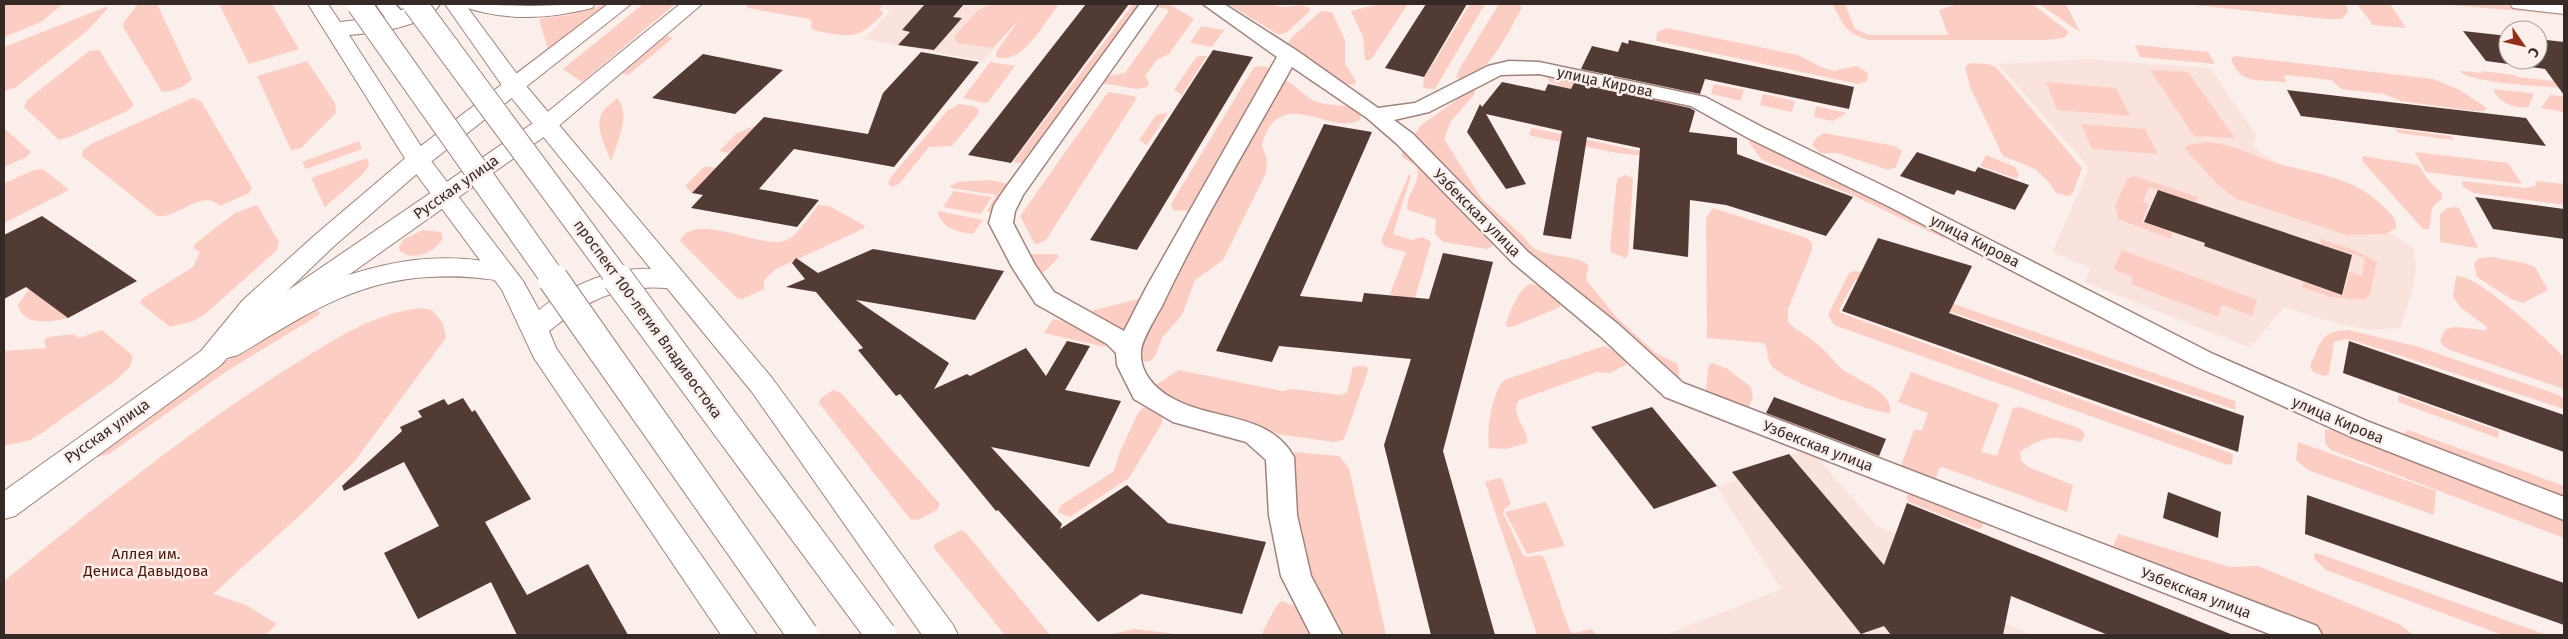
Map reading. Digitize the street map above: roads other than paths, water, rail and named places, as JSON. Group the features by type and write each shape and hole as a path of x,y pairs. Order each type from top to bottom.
{"main road":[{"path":"318,4 418,160 514,286 544,351 740,635"},
{"path":"359,4 803,635"},
{"path":"334,29 363,29 399,9 430,4"},
{"path":"455,4 514,86 677,280 762,385 941,635"},
{"path":"474,4 503,13 531,13 562,10 585,4"},
{"name":"Русская улица","path":"211,358 253,307 324,240 418,160 621,4"},
{"name":"Русская улица","path":"4,507 211,358 547,124 692,4"},
{"path":"2520,4 2564,8"},
{"name":"проспект 100-летия Владивостока","path":"399,9 881,635"},
{"path":"211,358 314,298 366,279 408,269 438,266 475,268 504,273"},
{"path":"533,330 558,309 594,288 642,277 677,280"}],"street":[{"path":"1149,4 1004,207 1001,223 1024,267 1045,298 1124,344 1128,350 1130,365 1143,392 1162,405 1182,414 1255,434 1270,445 1280,456 1281,495 1288,545 1296,576 1326,635"},
{"name":"Узбекская улица","path":"1212,4 1289,54 1374,114 1405,140 1520,257 1609,330 1674,390 2306,635"},
{"path":"1128,350 1158,288 1289,54"},
{"name":"улица Кирова","path":"1374,114 1400,113 1422,108 1495,70 1509,67 1539,68 1698,101 1756,134 1913,210 2204,360 2359,429 2564,509"}],"park label":[{"name":"Аллея им. Дениса Давыдова","path":"146,562"}]}
